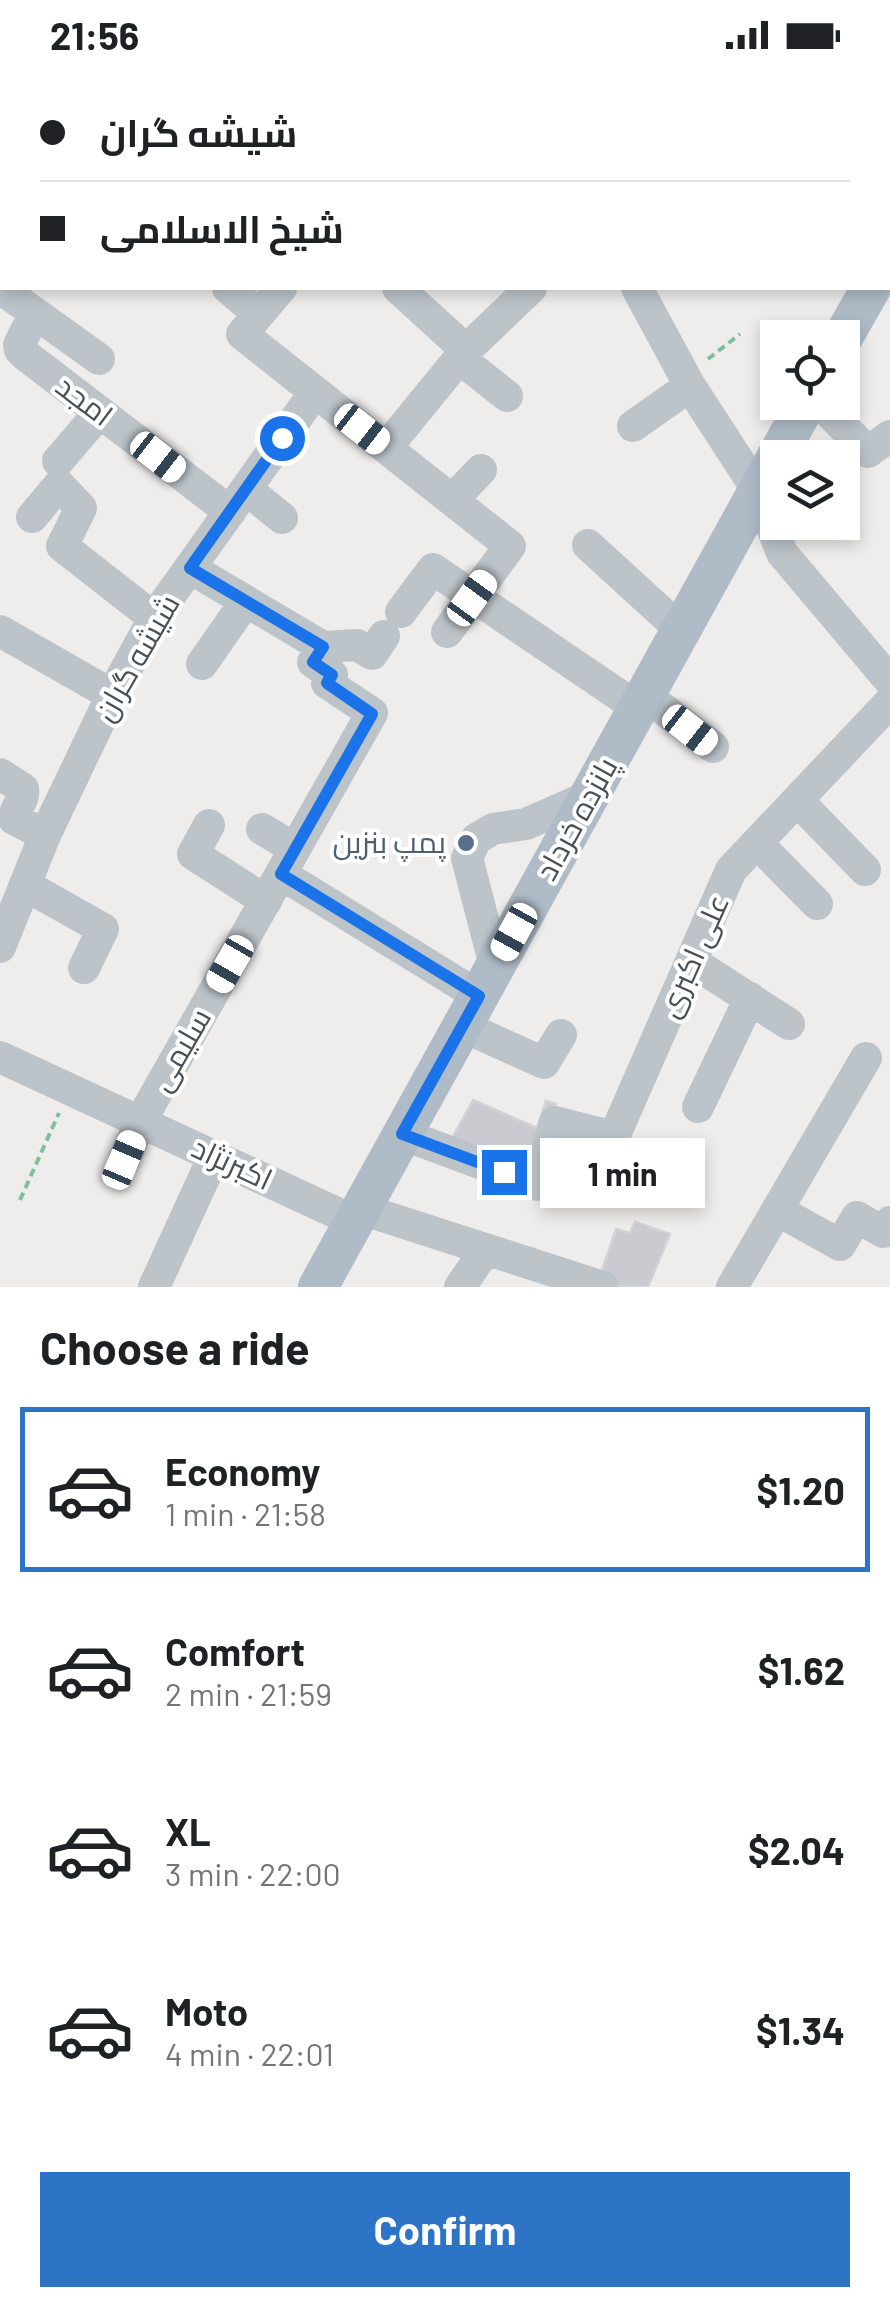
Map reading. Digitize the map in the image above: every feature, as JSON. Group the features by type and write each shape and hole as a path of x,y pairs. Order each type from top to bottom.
{"main road":[{"path":"853,320 870,290"},
{"name":"پانزده خرداد","path":"318,1287 797,420"}],"street":[{"path":"3,290 99,360"},
{"path":"230,290 258,314"},
{"path":"279,290 242,334 510,546 448,632"},
{"path":"400,290 507,396"},
{"path":"386,448 463,354 530,290"},
{"path":"638,290 688,381 758,492 782,553 890,682"},
{"name":"امجد","path":"35,313 20,350 100,412 238,501 282,518"},
{"path":"633,426 688,381"},
{"name":"شیشه گران","path":"0,947 15,888 154,618 316,392"},
{"path":"58,461 100,412"},
{"path":"837,420 868,452 890,436"},
{"path":"452,500 481,470"},
{"path":"32,516 59,486 81,508 62,546 154,618"},
{"path":"588,545 681,630"},
{"path":"190,568 323,647 356,644 372,654 433,569 472,598 713,748"},
{"path":"202,664 245,602"},
{"path":"0,631 112,695"},
{"name":"سلیمی","path":"124,1160 140,1122 372,714 327,683 332,675 313,662 323,647"},
{"name":"علی اکبری","path":"402,1134 538,1185 556,1122 614,1137 732,870 890,702"},
{"path":"0,774 24,789 14,819 45,835"},
{"path":"479,996 467,858 476,839 494,829 526,824 590,796"},
{"path":"798,800 865,870"},
{"path":"209,825 194,854 281,875 479,996 544,1063 561,1034"},
{"path":"262,829 281,875"},
{"path":"757,843 817,904"},
{"path":"15,888 103,929 84,968"},
{"path":"692,961 789,1024"},
{"path":"698,1108 750,998"},
{"name":"اکبرنژاد","path":"0,1057 214,1156 358,1215 486,1249 542,1278 603,1287"},
{"path":"732,1287 866,1058"},
{"path":"154,1287 214,1156"},
{"path":"777,1210 840,1245 857,1217 883,1232 890,1222"},
{"path":"460,1287 486,1249"}],"path":[{"path":"688,381 740,334"},
{"path":"20,1200 69,1089"}],"building":[{"path":"473,1100 537,1128 546,1101 556,1104 532,1178 449,1144"},
{"path":"635,1222 670,1234 648,1287 624,1287 599,1279 616,1229 630,1233"}],"place":[{"name":"پمپ بنزین","path":"466,843"}],"route":[{"path":"282,438 190,568 323,647 313,662 332,675 327,683 372,714 281,874 479,996 402,1134 504,1172"}]}
